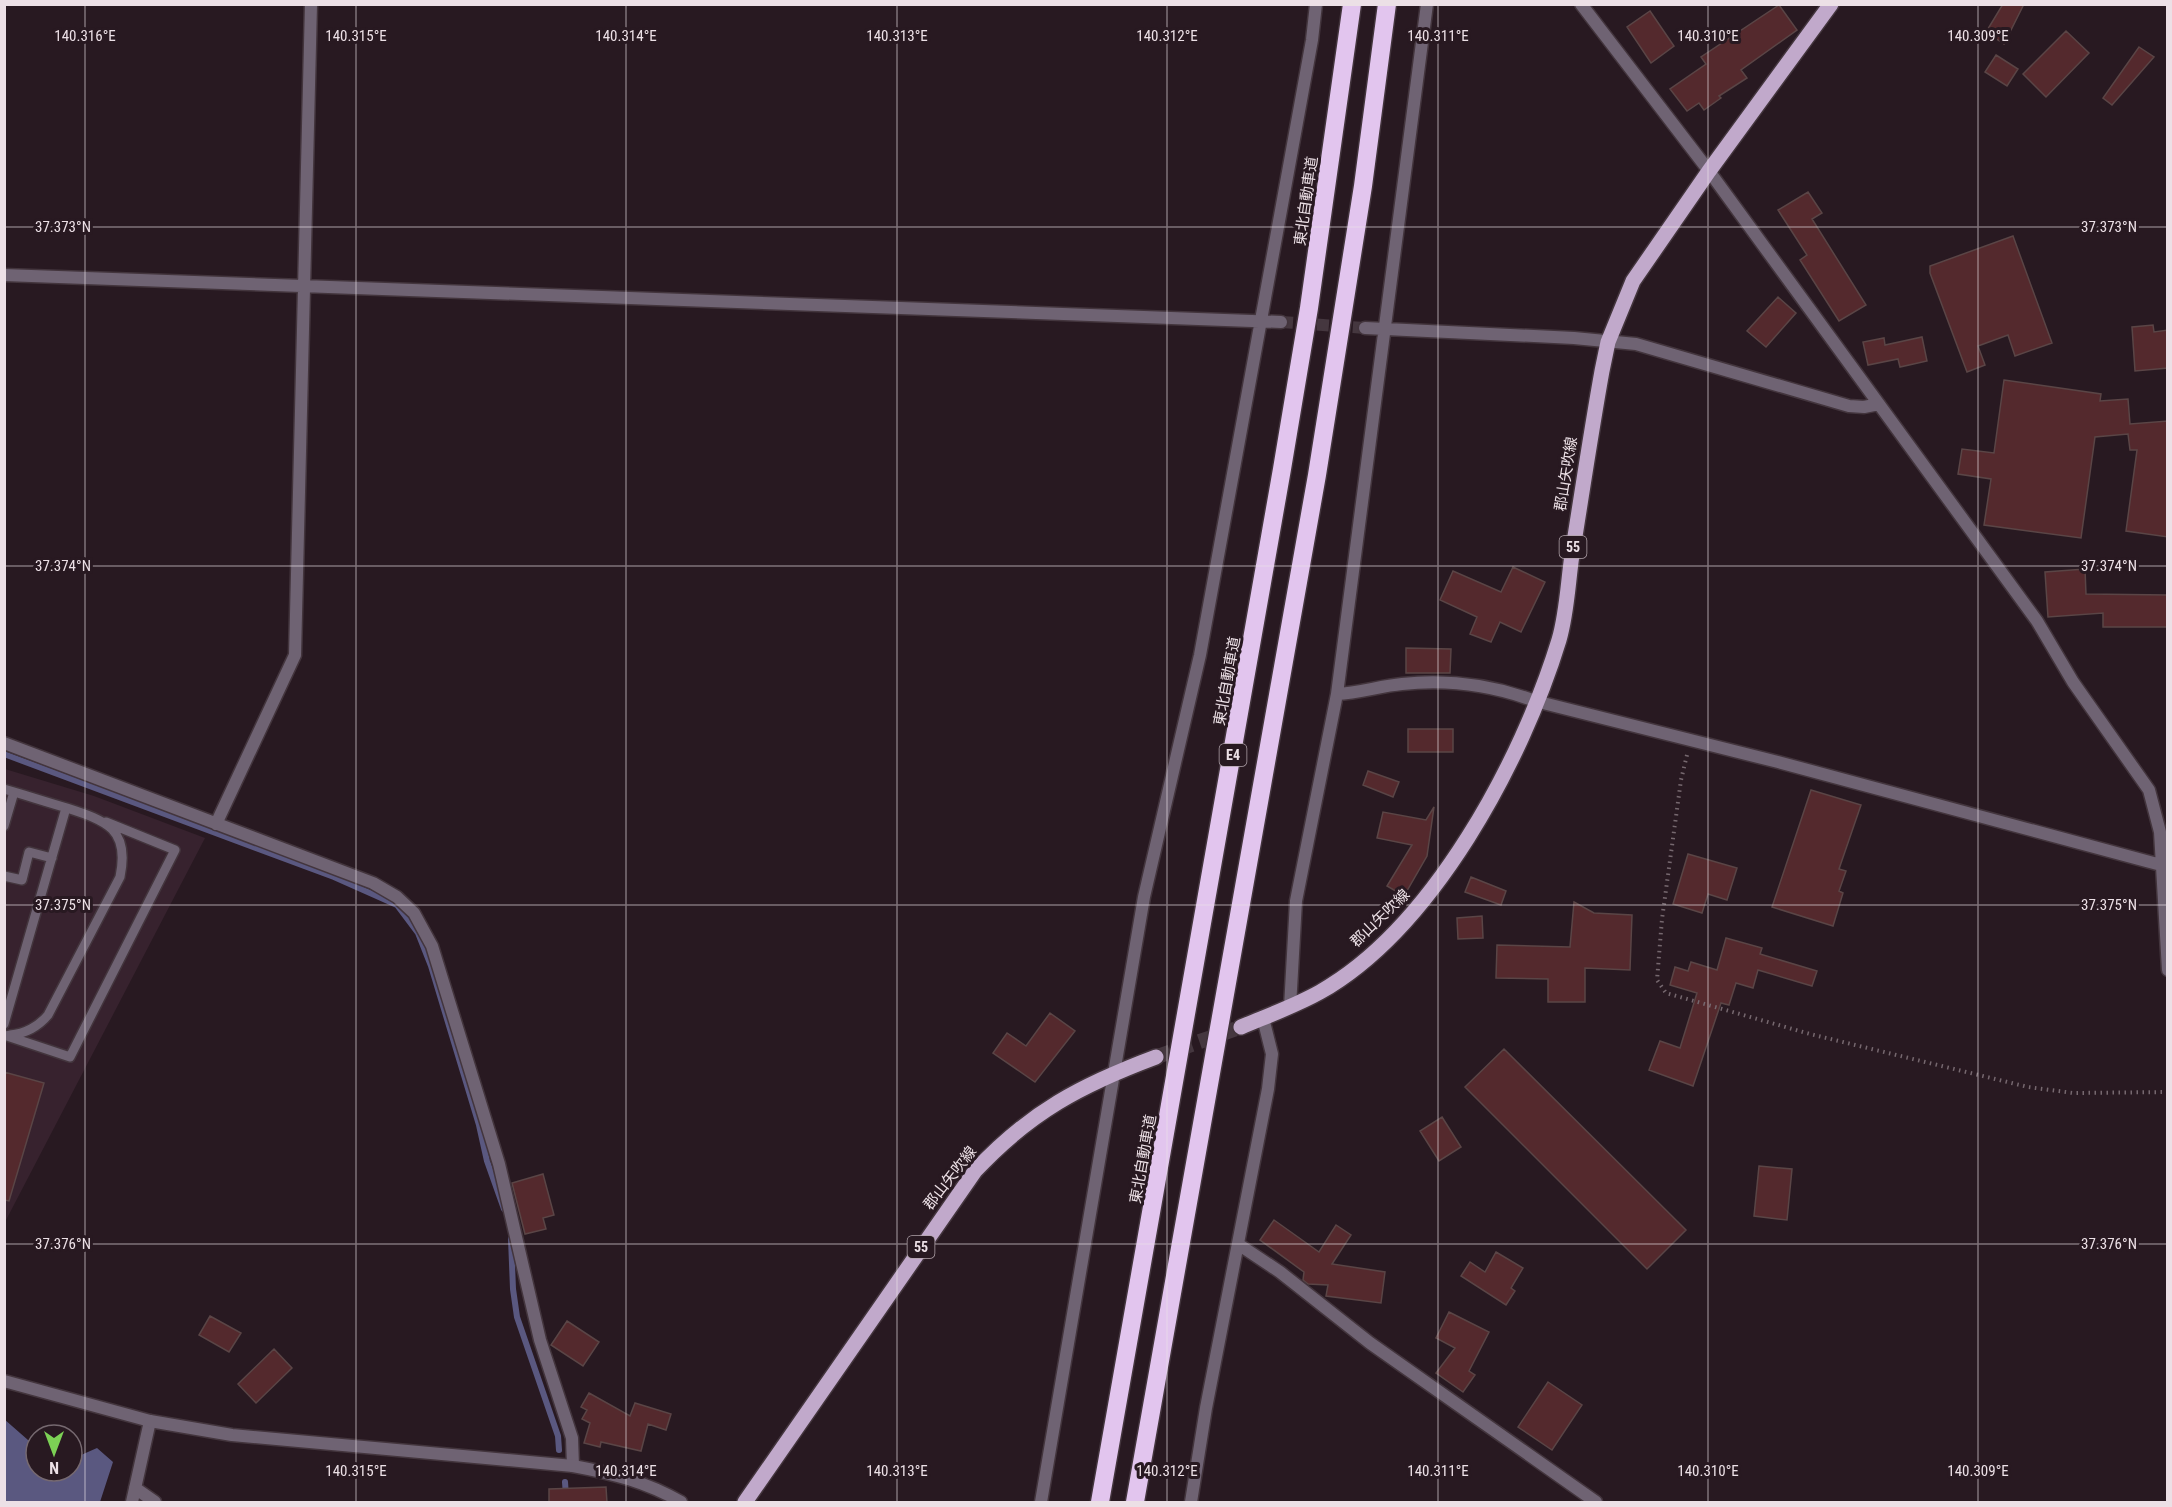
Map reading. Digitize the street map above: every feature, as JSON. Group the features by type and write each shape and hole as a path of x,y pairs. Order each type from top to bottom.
{"highway":[{"name":"東北自動車道","path":"1100,1503 1286,446 1309,308 1352,4"},
{"name":"E4","path":"1135,1503 1315,486 1363,186 1387,4"}],"main road":[{"name":"郡山矢吹線","path":"1241,1027 1320,992 1352,970 1409,919 1449,867 1498,784 1560,638 1591,433 1608,342 1633,281 1709,171 1831,4"},
{"name":"郡山矢吹線","path":"745,1503 975,1172 1016,1130 1041,1111 1113,1073 1156,1057"}],"street":[{"path":"216,824 295,655 311,4"},
{"path":"1041,1503 1144,897 1200,655 1312,40 1316,4"},
{"path":"1290,1007 1296,901 1337,694 1427,4"},
{"path":"1581,4 1709,171 2037,621 2073,682 2149,790 2160,832 2168,970"},
{"path":"4,275 1281,322"},
{"path":"1365,328 1636,344 1849,406 1864,407 1879,404"},
{"path":"1337,694 1365,692 1401,684 1464,683 1503,689 1535,701 1691,739 2161,865"},
{"path":"4,743 373,883 397,897 419,919 432,946 499,1164 540,1340 572,1438 573,1466"},
{"path":"1191,1503 1269,1077 1272,1054 1263,1018"},
{"path":"1238,1244 1280,1272 1370,1343 1596,1503"},
{"path":"4,1381 150,1421 232,1435 573,1466 615,1474 659,1489 681,1503"},
{"path":"132,1503 150,1421"},
{"path":"135,1488 154,1503"}],"lane":[{"path":"4,826 9,791 106,822 175,850 70,1057 4,1035"},
{"path":"4,1024 66,808"},
{"path":"4,1035 18,1035 35,1026 48,1015 120,877 123,863 121,842 106,822"},
{"path":"4,876 22,880 29,852 52,858"}],"path":[{"path":"1691,739 1681,780 1662,919 1657,980 1665,993 1810,1034 2028,1087 2073,1093 2168,1092"}],"shaded area":[{"path":"5,769 94,796 205,838 5,1222"},
{"path":"4,1419 24,1436 24,1483 84,1483 84,1454 97,1448 113,1462 100,1502 5,1502"}],"building":[{"path":"2003,4 2024,4 2004,44 1986,32"},
{"path":"1779,5 1797,30 1741,70 1747,78 1719,96 1721,98 1704,110 1699,103 1687,111 1670,89 1706,64 1701,57"},
{"path":"1650,11 1674,46 1651,63 1627,27"},
{"path":"2066,31 2089,53 2046,97 2023,74"},
{"path":"2139,47 2154,57 2112,105 2103,98"},
{"path":"1996,55 2018,69 2007,86 1985,72"},
{"path":"1808,192 1822,213 1812,219 1866,305 1839,321 1800,260 1807,255 1778,210"},
{"path":"2013,236 2052,343 2015,356 2008,335 1978,346 1985,365 1967,372 1930,273 1930,266"},
{"path":"1778,297 1796,313 1766,347 1747,331"},
{"path":"2153,325 2154,332 2168,330 2168,368 2135,371 2132,327"},
{"path":"1922,337 1927,361 1900,367 1898,359 1868,365 1863,342 1884,338 1885,345"},
{"path":"2004,380 2101,394 2100,401 2128,399 2130,424 2168,421 2168,537 2126,531 2137,450 2130,450 2128,434 2095,437 2081,538 1984,525 1991,479 1958,474 1962,449 1994,453"},
{"path":"1513,567 1545,582 1521,632 1500,622 1491,642 1470,634 1477,617 1440,600 1453,571 1501,592"},
{"path":"2085,569 2086,594 2168,595 2168,627 2103,627 2103,613 2048,617 2045,572"},
{"path":"1406,648 1451,649 1450,673 1406,673"},
{"path":"1408,729 1453,729 1453,752 1408,752"},
{"path":"1368,771 1399,782 1393,797 1363,785"},
{"path":"1811,790 1861,805 1839,869 1846,871 1839,891 1843,893 1833,926 1772,907"},
{"path":"1434,807 1427,856 1404,896 1387,886 1412,845 1377,838 1383,812 1426,820"},
{"path":"1688,854 1737,868 1727,900 1708,894 1702,913 1673,904"},
{"path":"1471,877 1506,891 1501,905 1465,892"},
{"path":"1574,902 1594,913 1632,915 1630,970 1585,968 1585,1002 1548,1002 1548,979 1496,978 1497,945 1570,947"},
{"path":"1482,916 1483,938 1458,939 1457,918"},
{"path":"1726,938 1762,948 1760,954 1817,971 1812,986 1758,970 1753,988 1736,983 1729,1005 1721,1003 1693,1086 1649,1070 1660,1041 1680,1048 1697,993 1670,985 1675,967 1688,971 1691,962 1717,970"},
{"path":"1050,1013 1075,1031 1035,1082 993,1053 1007,1033 1026,1046"},
{"path":"1504,1049 1686,1230 1647,1269 1465,1087"},
{"path":"4,1072 44,1083 9,1201 4,1200"},
{"path":"1442,1117 1461,1147 1439,1161 1420,1131"},
{"path":"1759,1166 1792,1169 1787,1220 1754,1216"},
{"path":"543,1174 554,1215 543,1218 546,1229 525,1234 512,1183"},
{"path":"1274,1220 1319,1252 1336,1225 1351,1235 1332,1264 1385,1272 1381,1303 1326,1296 1328,1285 1308,1284 1303,1280 1304,1272 1260,1240"},
{"path":"1496,1252 1523,1268 1511,1288 1515,1291 1506,1305 1461,1276 1470,1262 1485,1272"},
{"path":"1449,1312 1489,1332 1469,1371 1475,1375 1463,1392 1436,1373 1455,1348 1436,1338"},
{"path":"210,1316 241,1333 229,1352 199,1335"},
{"path":"567,1321 599,1342 583,1366 551,1345"},
{"path":"274,1349 292,1368 256,1403 238,1384"},
{"path":"1548,1382 1582,1405 1552,1450 1518,1427"},
{"path":"589,1393 630,1416 635,1403 671,1414 666,1430 648,1424 641,1451 601,1442 600,1447 584,1443 590,1423 582,1419 587,1410 581,1407"},
{"path":"606,1487 607,1503 549,1503 549,1489"}],"waterway":[{"path":"4,754 334,877 397,905 418,933 431,966 479,1125 487,1161 504,1209"},
{"path":"511,1239 513,1289 517,1317 558,1436 559,1450"},
{"path":"565,1482 566,1496"}],"tunnel":[{"path":"1281,322 1365,328"},
{"path":"1156,1057 1241,1027"}]}
